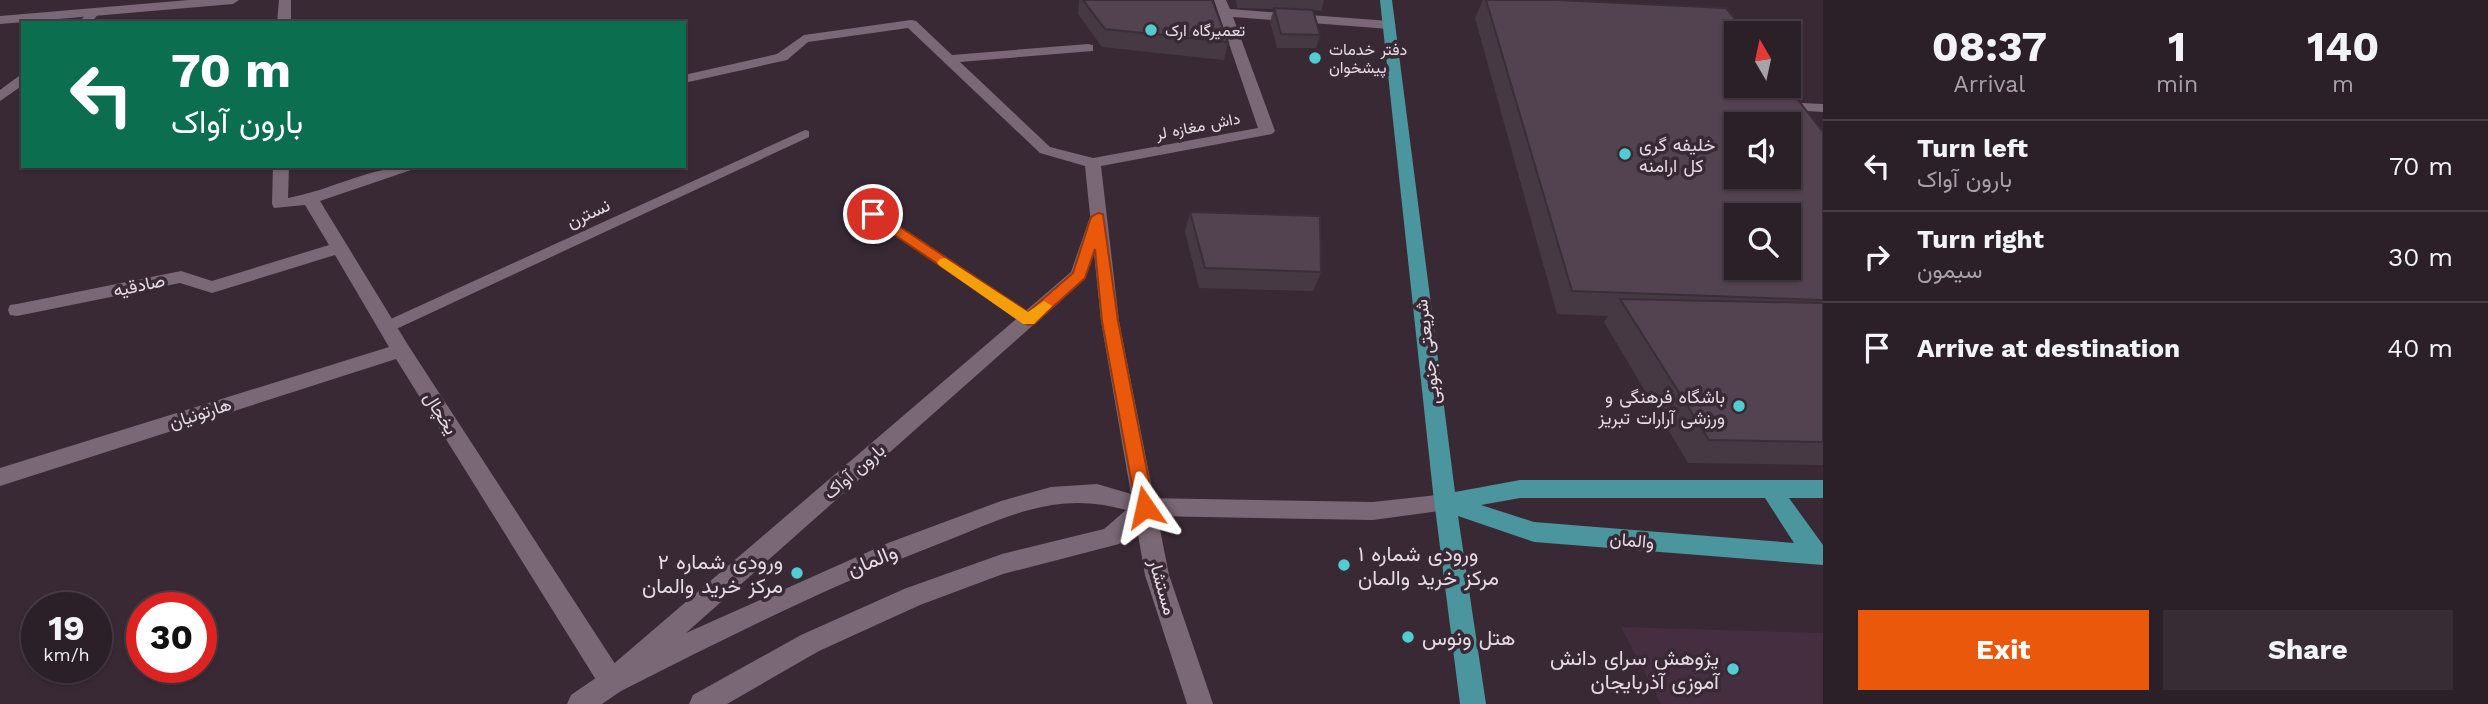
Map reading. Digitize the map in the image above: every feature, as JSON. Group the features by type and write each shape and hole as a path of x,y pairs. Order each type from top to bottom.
{"main road":[{"name":"شریعتی جنوبی","path":"1386,0 1446,503 1473,704"},
{"path":"1770,488 1819,555"},
{"name":"والمان","path":"1446,503 1520,489 1823,489"},
{"name":"والمان","path":"1446,503 1534,532 1819,555"}],"street":[{"path":"0,20 233,0"},
{"path":"284,21 285,0"},
{"path":"1222,6 1389,25"},
{"name":"داش مغازه لر","path":"1093,163 1267,131 1222,6"},
{"path":"85,21 93,13"},
{"path":"686,79 782,57 804,39 911,24 1045,150 1093,163 1098,217"},
{"path":"949,59 1088,48"},
{"path":"0,97 21,79"},
{"path":"1779,106 1823,107"},
{"path":"281,168 280,204 310,200 402,168"},
{"name":"یخچال","path":"310,200 401,350 612,682"},
{"name":"بارون آواک","path":"580,704 612,682 1079,275 1098,217"},
{"name":"مستشار","path":"1098,217 1110,321 1157,575 1200,704"},
{"name":"صادقیه","path":"17,310 181,277 212,287 339,248"},
{"name":"هارتونیان","path":"0,477 401,350"},
{"name":"والمان","path":"612,682 747,615 896,550 1001,509 1051,496 1097,493 1145,507 1373,511 1446,503"},
{"path":"702,704 810,643 912,597 1002,564 1111,537 1145,507"}],"lane":[{"name":"نسترن","path":"387,327 805,134"},
{"path":"873,214 1028,320"}],"shaded area":[{"name":"پژوهش سرای دانش آموزی آذربایجان","path":"1621,627 1823,633 1823,704 1661,704"}],"building":[{"path":"1083,0 1212,0 1228,42 1105,29"},
{"name":"خلیفه گری کل ارامنه","path":"1486,0 1557,0 1726,8 1736,21 1724,21 1724,98 1796,98 1823,132 1823,300 1572,291"},
{"path":"1274,8 1313,10 1320,35 1281,34"},
{"path":"1190,212 1320,216 1321,272 1205,268"},
{"name":"باشگاه فرهنگی و ورزشی آرارات تبریز","path":"1620,299 1823,303 1823,442 1709,440"}],"slow traffic":[{"path":"945,263 1028,320 1044,306"}],"place":[{"name":"تعمیرگاه ارک","path":"1151,30"},
{"name":"دفتر خدمات پیشخوان","path":"1315,58"},
{"name":"خلیفه گری کل ارامنه","path":"1625,154"},
{"name":"باشگاه فرهنگی و ورزشی آرارات تبریز","path":"1739,406"},
{"name":"ورودی شماره ۱ مرکز خرید والمان","path":"1344,565"},
{"name":"ورودی شماره ۲ مرکز خرید والمان","path":"797,573"},
{"name":"هتل ونوس","path":"1408,637"},
{"name":"پژوهش سرای دانش آموزی آذربایجان","path":"1733,669"}],"route":[{"path":"873,214 1028,320 1079,275 1098,217 1110,321 1145,507"}]}
